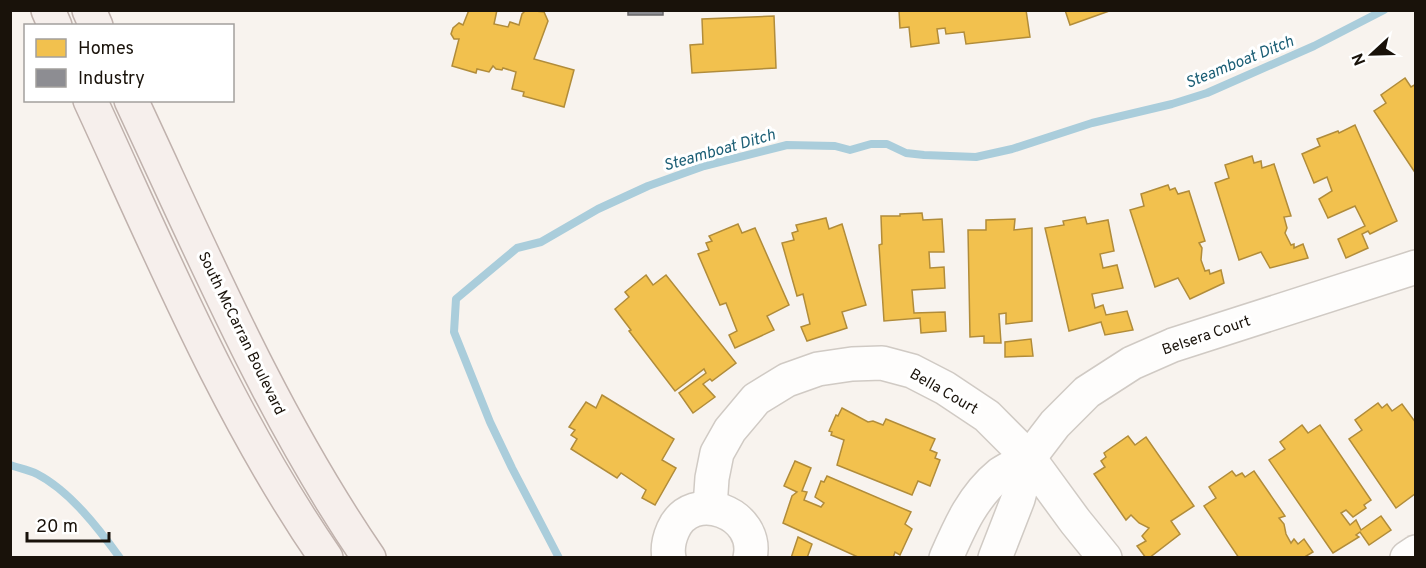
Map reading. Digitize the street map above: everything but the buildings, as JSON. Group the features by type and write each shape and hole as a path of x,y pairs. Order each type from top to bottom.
{"main road":[{"path":"48,10 54,24"},
{"path":"89,10 95,24"},
{"path":"91,102 206,351 260,453 326,558"},
{"name":"South McCarran Boulevard","path":"132,102 252,359 301,450 369,558"}],"street":[{"name":"Belsera Court","path":"995,558 1018,499 1029,458 1055,424 1087,392 1132,363 1173,345 1416,267"},
{"name":"Bella Court","path":"710,507 717,453 730,430 756,399 787,380 818,369 852,364 882,363 912,370 945,388 987,416 1029,458 1105,558"},
{"name":"Belsera Court","path":"946,558 963,518 988,485 1002,473 1029,458"},
{"path":"669,558 669,539 675,526 685,516 710,507 724,510 744,527 750,539 750,558"},
{"path":"1407,558 1416,552"}],"waterway":[{"name":"Steamboat Ditch","path":"559,558 490,422 454,332 456,299 517,248 541,242 598,209 648,186 704,166 787,145 835,146 850,150 871,144 887,144 906,153 976,157 1012,149 1092,123 1172,104 1207,93 1314,46 1384,10"},
{"name":"Steamboat Ditch","path":"10,465 34,473 61,490 93,523 120,558"}]}
